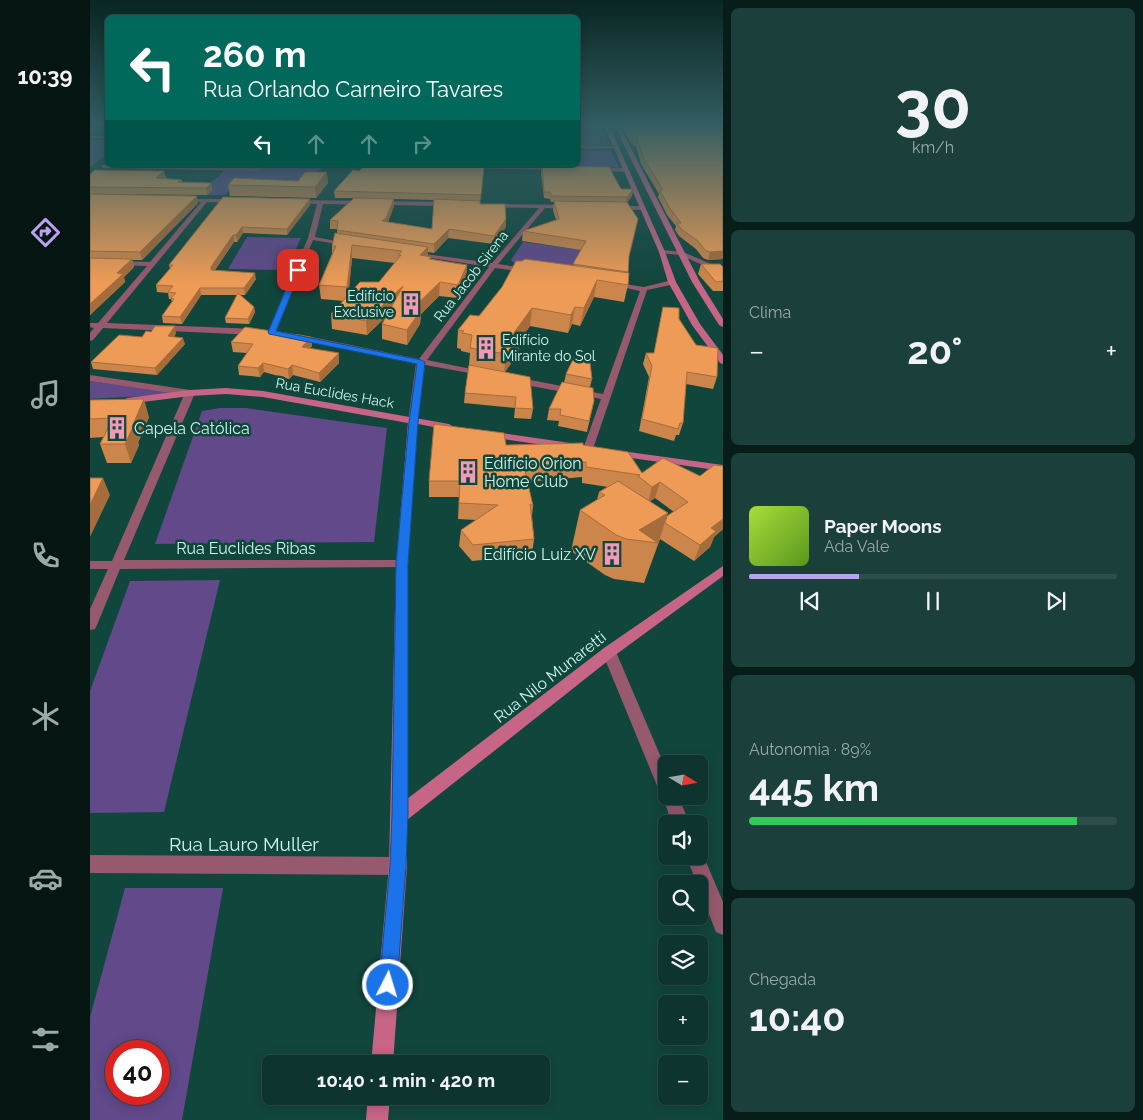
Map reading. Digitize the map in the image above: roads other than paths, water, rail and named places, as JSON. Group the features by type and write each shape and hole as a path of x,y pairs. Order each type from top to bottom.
{"main road":[{"path":"628,177 662,252 672,282 696,325 723,361"},
{"path":"643,177 696,282 723,325"},
{"path":"118,402 190,393"},
{"name":"Rua Euclides Hack","path":"190,393 263,394 462,430"},
{"path":"383,1055 398,866 402,564 413,422"},
{"path":"481,433 723,468"},
{"name":"Rua Nilo Munaretti","path":"400,815 610,652 723,570"},
{"path":"377,1120 378,1105"}],"street":[{"path":"174,200 244,201"},
{"path":"90,338 205,201"},
{"path":"282,202 453,204"},
{"path":"281,334 321,202"},
{"path":"483,205 582,207"},
{"name":"Rua Jacob Sirena","path":"421,362 494,266 543,207"},
{"path":"612,208 642,208"},
{"path":"311,238 359,246"},
{"path":"662,252 681,253 723,272"},
{"path":"407,253 541,273"},
{"path":"90,262 153,264"},
{"path":"607,283 644,289 672,282"},
{"path":"598,451 605,398 644,289"},
{"path":"90,325 281,334 489,375"},
{"path":"413,422 421,362"},
{"name":"Rua Euclides Hack","path":"90,378 190,393"},
{"path":"508,379 605,398"},
{"path":"90,625 190,393"},
{"name":"Rua Euclides Ribas","path":"90,565 402,564"},
{"path":"610,652 658,769"},
{"name":"Rua Lauro Muller","path":"90,864 398,866"},
{"path":"698,865 723,925"}],"place":[{"name":"Edifício Exclusive","path":"411,304"},
{"name":"Edifício Mirante do Sol","path":"486,348"},
{"name":"Capela Católica","path":"117,428"},
{"name":"Edifício Orion Home Club","path":"468,472"},
{"name":"Edifício Luiz XV","path":"612,554"}]}
